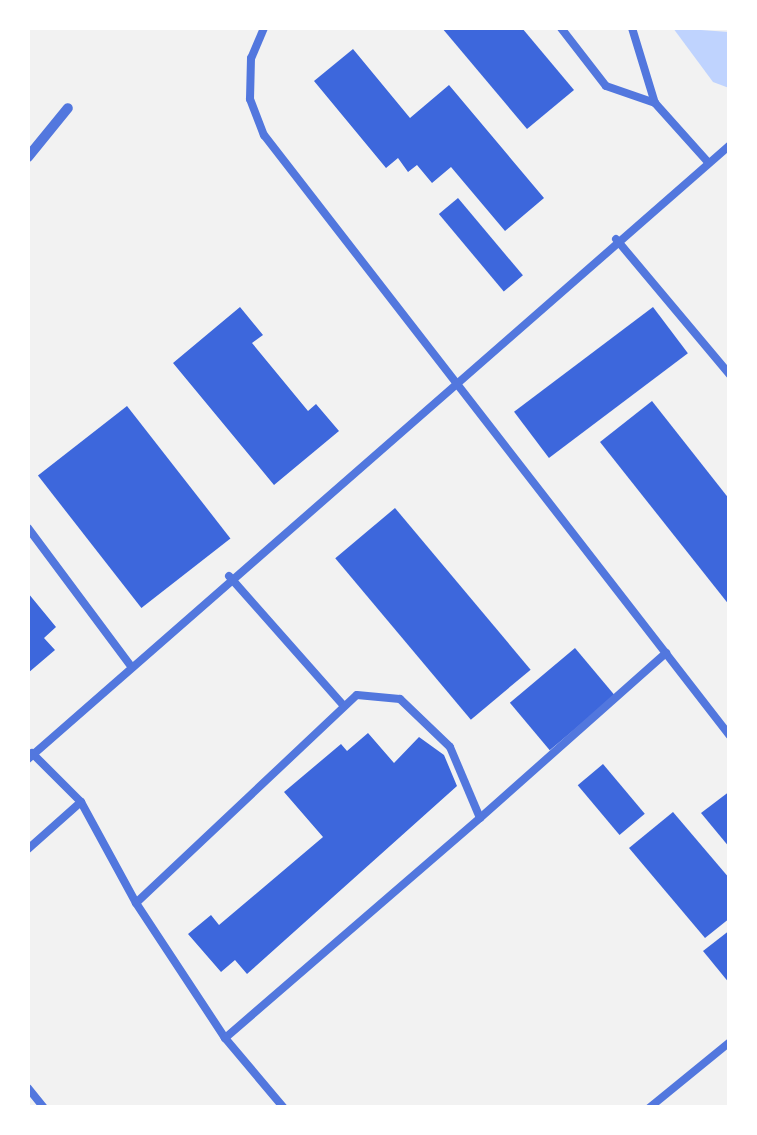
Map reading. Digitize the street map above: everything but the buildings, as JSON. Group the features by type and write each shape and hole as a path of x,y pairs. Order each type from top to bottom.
{"street":[{"path":"28,157 68,108"}],"lane":[{"path":"264,28 251,58 250,99 264,136 730,736"},
{"path":"561,28 606,86 655,103"},
{"path":"632,28 655,103 708,162"},
{"path":"284,1108 225,1038 136,904 81,802 30,756 230,576 616,240 730,146"},
{"path":"616,240 730,374"},
{"path":"28,528 130,665"},
{"path":"230,576 343,705"},
{"path":"225,1038 666,653"},
{"path":"136,904 343,705 370,692 400,699 450,747 480,818"},
{"path":"28,849 81,802"},
{"path":"650,1108 730,1042"},
{"path":"28,1088 44,1108"}],"water":[{"path":"673,28 729,32 729,88 713,82"}]}
